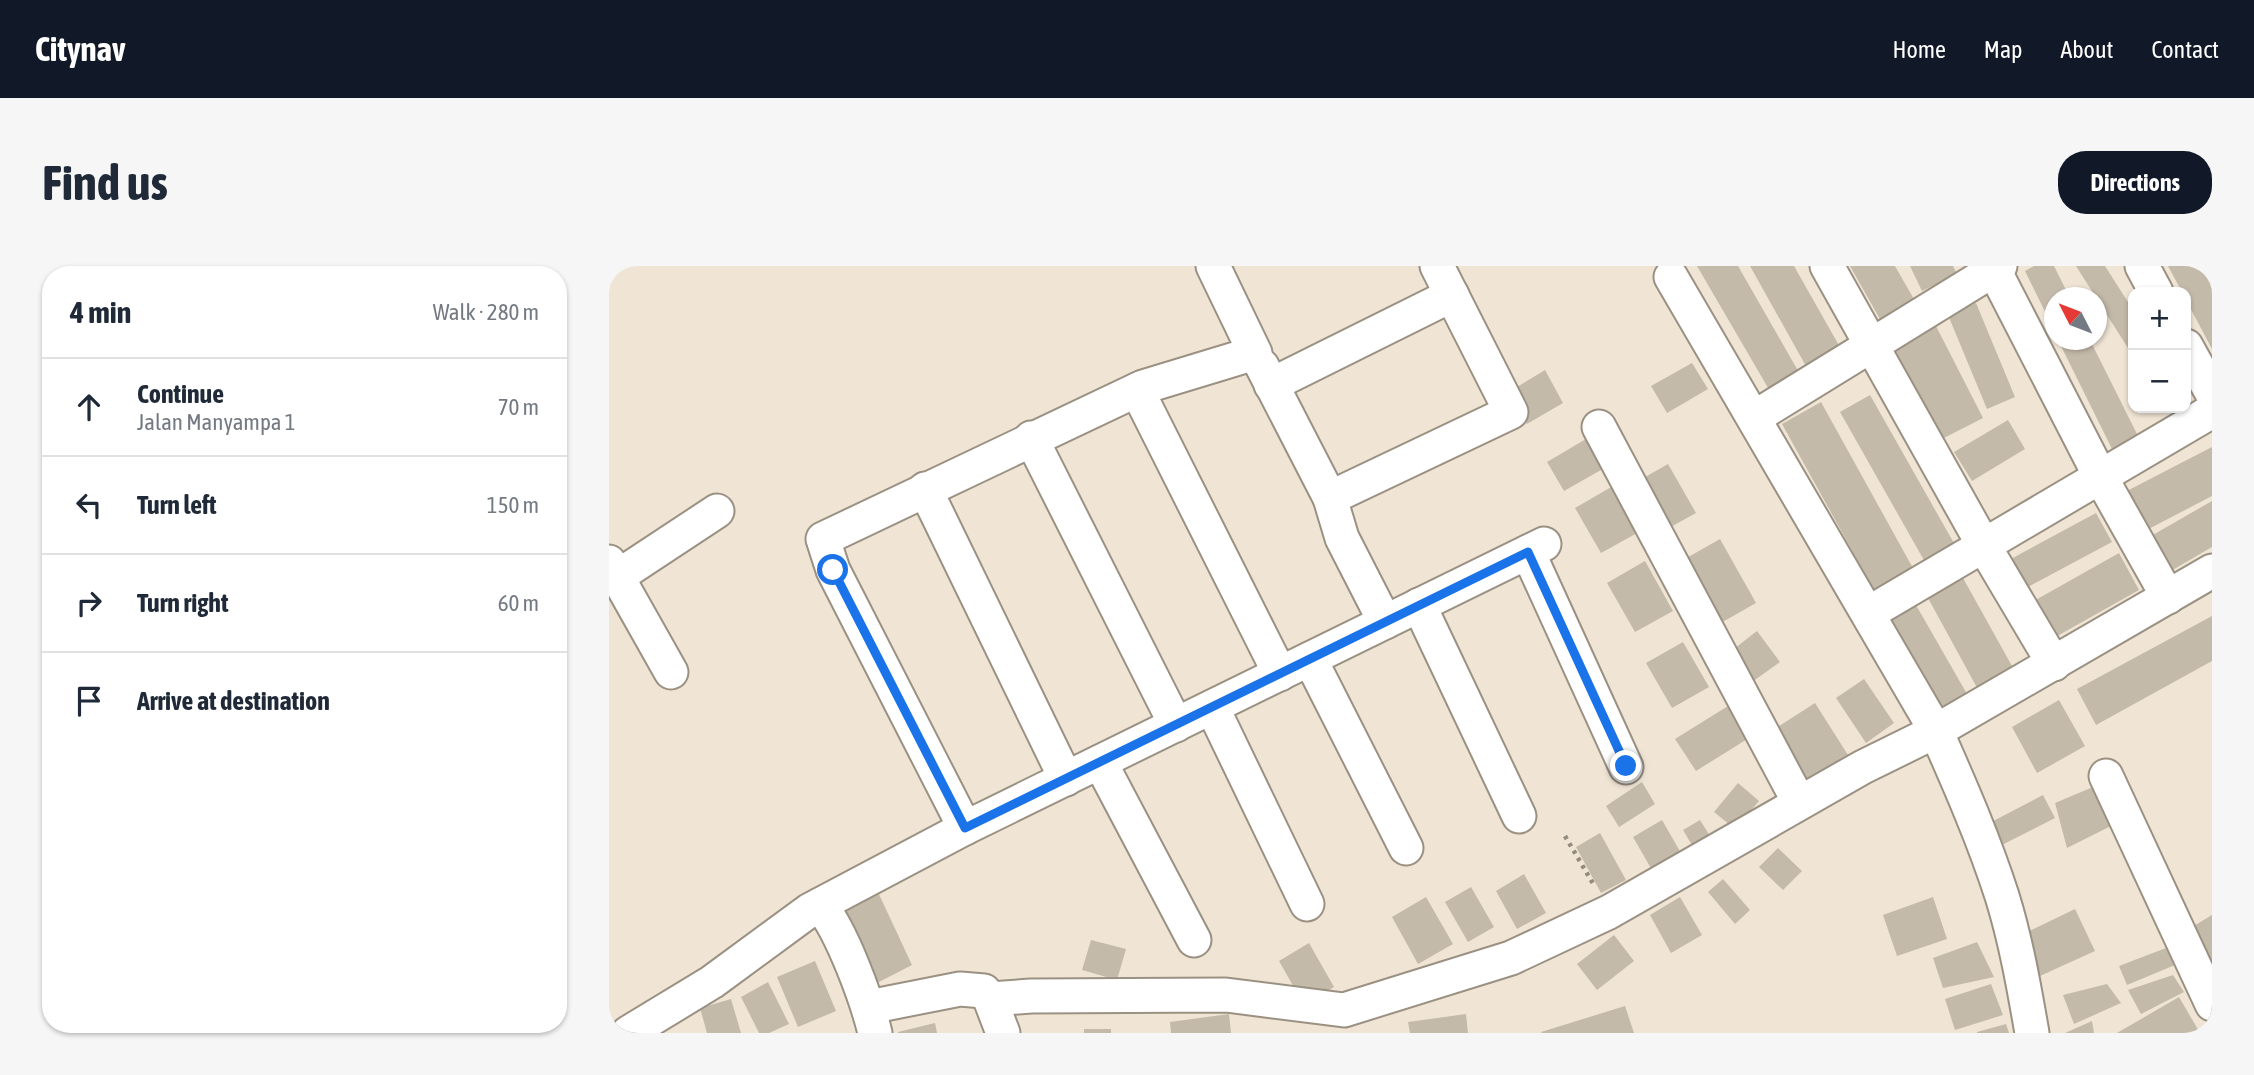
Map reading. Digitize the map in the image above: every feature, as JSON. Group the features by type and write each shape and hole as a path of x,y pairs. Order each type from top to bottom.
{"street":[{"path":"1213,266 1329,498 1342,538 1385,622"},
{"path":"1826,266 2054,664"},
{"path":"2142,266 2153,287"},
{"path":"1755,417 1995,267 2100,476 2168,597"},
{"path":"1271,385 1442,274 1511,412 1329,498"},
{"path":"1671,277 1936,731 1968,804 2002,896 2020,963 2032,1033"},
{"path":"2189,350 2212,393"},
{"path":"965,828 833,570 823,539 1137,390 1255,353"},
{"path":"1137,390 1280,674"},
{"path":"1869,613 2212,411"},
{"path":"1599,427 1799,802"},
{"path":"1031,438 1176,724"},
{"path":"925,489 1066,779"},
{"path":"671,672 613,570 717,511"},
{"path":"628,1033 712,982 801,916 965,828 1536,548 1626,766"},
{"path":"991,999 1031,996 1226,995 1344,1010 1511,958 1609,912 1799,802 1936,731 2212,571"},
{"path":"1419,606 1519,816"},
{"path":"1310,659 1406,848"},
{"path":"1212,708 1307,904"},
{"path":"1100,762 1194,940"},
{"path":"2106,776 2212,1004"},
{"path":"821,905 831,920 872,1020 960,989 984,991 991,999 1003,1033"}],"path":[{"path":"1565,836 1609,912"}],"building":[{"path":"1697,266 1738,266 1801,376 1771,393"},
{"path":"1750,266 1794,266 1841,349 1807,368"},
{"path":"1850,266 1895,266 1915,301 1881,321"},
{"path":"1910,266 1953,266 1957,274 1922,291"},
{"path":"2034,266 2054,266 2064,287 2044,287 2044,310 2025,271"},
{"path":"2076,266 2105,266 2128,302 2128,348 2107,315 2107,287 2089,287"},
{"path":"2168,266 2203,266 2212,282 2212,349 2191,309 2191,287 2179,287"},
{"path":"1976,303 2015,397 1987,409 1948,315"},
{"path":"1936,326 1983,418 1940,440 1893,348"},
{"path":"2063,350 2095,350 2140,440 2114,453"},
{"path":"1692,363 1708,389 1667,413 1651,386"},
{"path":"1545,370 1563,403 1527,424 1509,392"},
{"path":"1870,395 1955,545 1925,562 1840,412"},
{"path":"1821,402 1914,570 1875,592 1782,424"},
{"path":"2008,420 2025,449 1972,481 1954,452"},
{"path":"1591,436 1608,466 1564,491 1547,462"},
{"path":"2212,447 2212,496 2141,533 2121,494"},
{"path":"1668,464 1696,513 1667,529 1640,480"},
{"path":"1613,486 1639,532 1601,553 1575,508"},
{"path":"2212,501 2212,547 2164,575 2144,540"},
{"path":"2096,513 2112,542 2024,589 2009,560"},
{"path":"1720,539 1756,603 1712,628 1676,564"},
{"path":"2119,553 2139,590 2052,639 2032,602"},
{"path":"1645,561 1673,611 1635,632 1607,583"},
{"path":"1963,578 2017,675 1981,695 1928,598"},
{"path":"1916,605 1971,701 1941,719 1886,623"},
{"path":"2212,616 2212,661 2096,725 2077,689"},
{"path":"1757,631 1780,662 1752,682 1730,652"},
{"path":"1683,642 1709,687 1672,708 1646,663"},
{"path":"1864,679 1894,723 1866,743 1836,698"},
{"path":"2059,700 2085,746 2037,773 2012,727"},
{"path":"1815,703 1848,755 1802,784 1770,732"},
{"path":"1728,706 1749,738 1696,771 1675,739"},
{"path":"1642,782 1655,804 1619,827 1606,806"},
{"path":"1738,783 1759,801 1735,829 1714,812"},
{"path":"2093,787 2115,824 2067,848 2055,803"},
{"path":"2043,795 2055,818 1990,851 1978,829"},
{"path":"1662,820 1685,860 1656,877 1633,837"},
{"path":"1700,820 1710,836 1693,847 1683,830"},
{"path":"1600,833 1626,880 1601,893 1576,847"},
{"path":"1778,848 1802,871 1783,890 1759,867"},
{"path":"1524,874 1546,913 1517,929 1496,891"},
{"path":"1723,879 1750,910 1735,924 1708,892"},
{"path":"1471,887 1494,927 1468,942 1445,902"},
{"path":"877,890 912,965 877,983 840,907"},
{"path":"1426,897 1453,944 1418,964 1392,917"},
{"path":"1680,897 1702,935 1671,953 1650,915"},
{"path":"1933,897 1947,939 1897,956 1883,915"},
{"path":"2075,909 2095,951 2040,976 2021,935"},
{"path":"2212,915 2212,976 2182,933"},
{"path":"1614,935 1634,961 1597,990 1577,964"},
{"path":"1091,940 1126,949 1117,980 1082,970"},
{"path":"1977,942 1994,977 1943,988 1933,958"},
{"path":"1309,943 1334,987 1304,1005 1279,961"},
{"path":"2166,948 2175,965 2127,985 2119,966"},
{"path":"815,961 836,1011 798,1027 777,977"},
{"path":"2173,975 2184,992 2141,1014 2128,990"},
{"path":"768,982 789,1024 769,1033 759,1033 741,997"},
{"path":"1991,984 2003,1015 1955,1030 1945,999"},
{"path":"2107,984 2121,1003 2074,1024 2063,995"},
{"path":"2179,997 2200,1033 2117,1033"},
{"path":"731,999 741,1033 707,1033 700,1008"},
{"path":"1625,1006 1634,1033 1541,1032"},
{"path":"1229,1014 1231,1033 1171,1033 1170,1022"},
{"path":"1466,1014 1468,1033 1410,1033 1408,1022"},
{"path":"2092,1021 2094,1033 2065,1033"},
{"path":"935,1023 937,1033 898,1033 898,1032"},
{"path":"2006,1024 2009,1033 1977,1033 1977,1032"},
{"path":"1084,1029 1111,1029 1111,1033 1084,1033"}],"route":[{"path":"833,570 965,828 1528,552 1626,766"}]}
